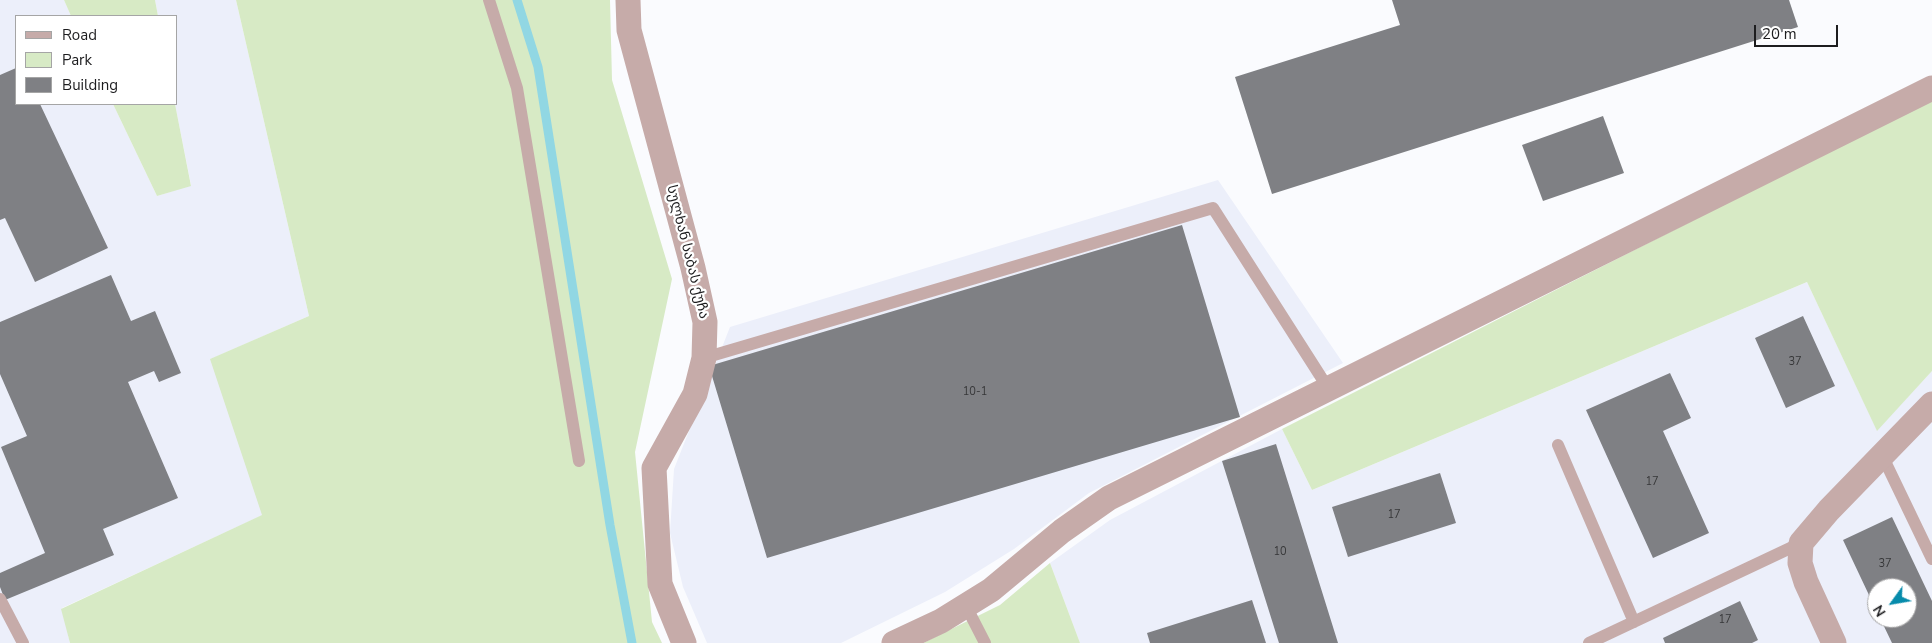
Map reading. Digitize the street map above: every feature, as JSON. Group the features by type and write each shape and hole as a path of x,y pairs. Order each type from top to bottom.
{"street":[{"name":"სულხან საბას ქუჩა","path":"628,0 629,30 706,322 704,358 695,394 654,468 660,584 684,643"},
{"path":"894,643 941,621 991,590 1062,531 1109,498 1932,88"},
{"path":"1834,643 1806,582 1800,563 1801,543 1829,510 1932,404"}],"lane":[{"path":"489,0 517,88 579,461"},
{"path":"704,358 1213,208 1328,388"},
{"path":"1558,445 1634,622"},
{"path":"1882,455 1932,559"},
{"path":"1589,643 1801,543"},
{"path":"0,598 23,643"},
{"path":"966,606 985,643"}],"shaded area":[{"path":"0,0 64,0 71,15 15,15 15,105 113,105 157,196 191,185 175,105 178,105 178,15 158,15 155,0 236,0 309,316 211,359 263,515 62,608 70,643 0,643"},
{"path":"1218,180 1343,363 1089,493 1014,549 945,592 841,643 707,643 683,587 670,533 674,469 730,327"},
{"path":"1807,282 1877,430 1932,371 1932,643 1080,643 1050,563 1110,520 1282,429 1312,490"}],"green space":[{"path":"64,0 155,0 158,15 71,15"},
{"path":"236,0 610,0 612,80 672,279 635,452 652,622 662,643 70,643 61,609 262,515 210,359 309,316"},
{"path":"1932,99 1932,371 1877,431 1807,282 1312,490 1282,429"},
{"path":"113,105 175,105 191,186 157,196"},
{"path":"1050,563 1080,643 923,643 1000,605"}],"building":[{"path":"1392,0 1789,0 1798,27 1272,194 1235,77 1400,25"},
{"path":"15,68 15,105 40,105 108,248 35,282 5,218 0,220 0,75"},
{"path":"1603,116 1624,173 1543,201 1522,145"},
{"path":"1182,225 1240,417 767,558 709,366"},
{"path":"111,275 131,321 155,311 181,373 159,382 154,371 128,382 178,498 103,529 114,555 5,600 0,587 0,573 45,553 1,447 27,436 0,374 0,322"},
{"path":"1803,316 1835,386 1786,408 1755,338"},
{"path":"1670,373 1691,418 1663,431 1709,533 1653,558 1586,410"},
{"path":"1276,444 1338,643 1279,643 1222,461"},
{"path":"1440,473 1456,523 1348,557 1332,507"},
{"path":"1892,517 1932,601 1932,643 1892,643 1885,628 1917,628 1917,578 1867,578 1867,591 1843,540"},
{"path":"1252,600 1266,643 1150,643 1147,633"},
{"path":"1740,601 1758,640 1752,643 1665,643 1663,638"}],"waterway":[{"path":"517,0 538,67 610,525 632,643"}]}
